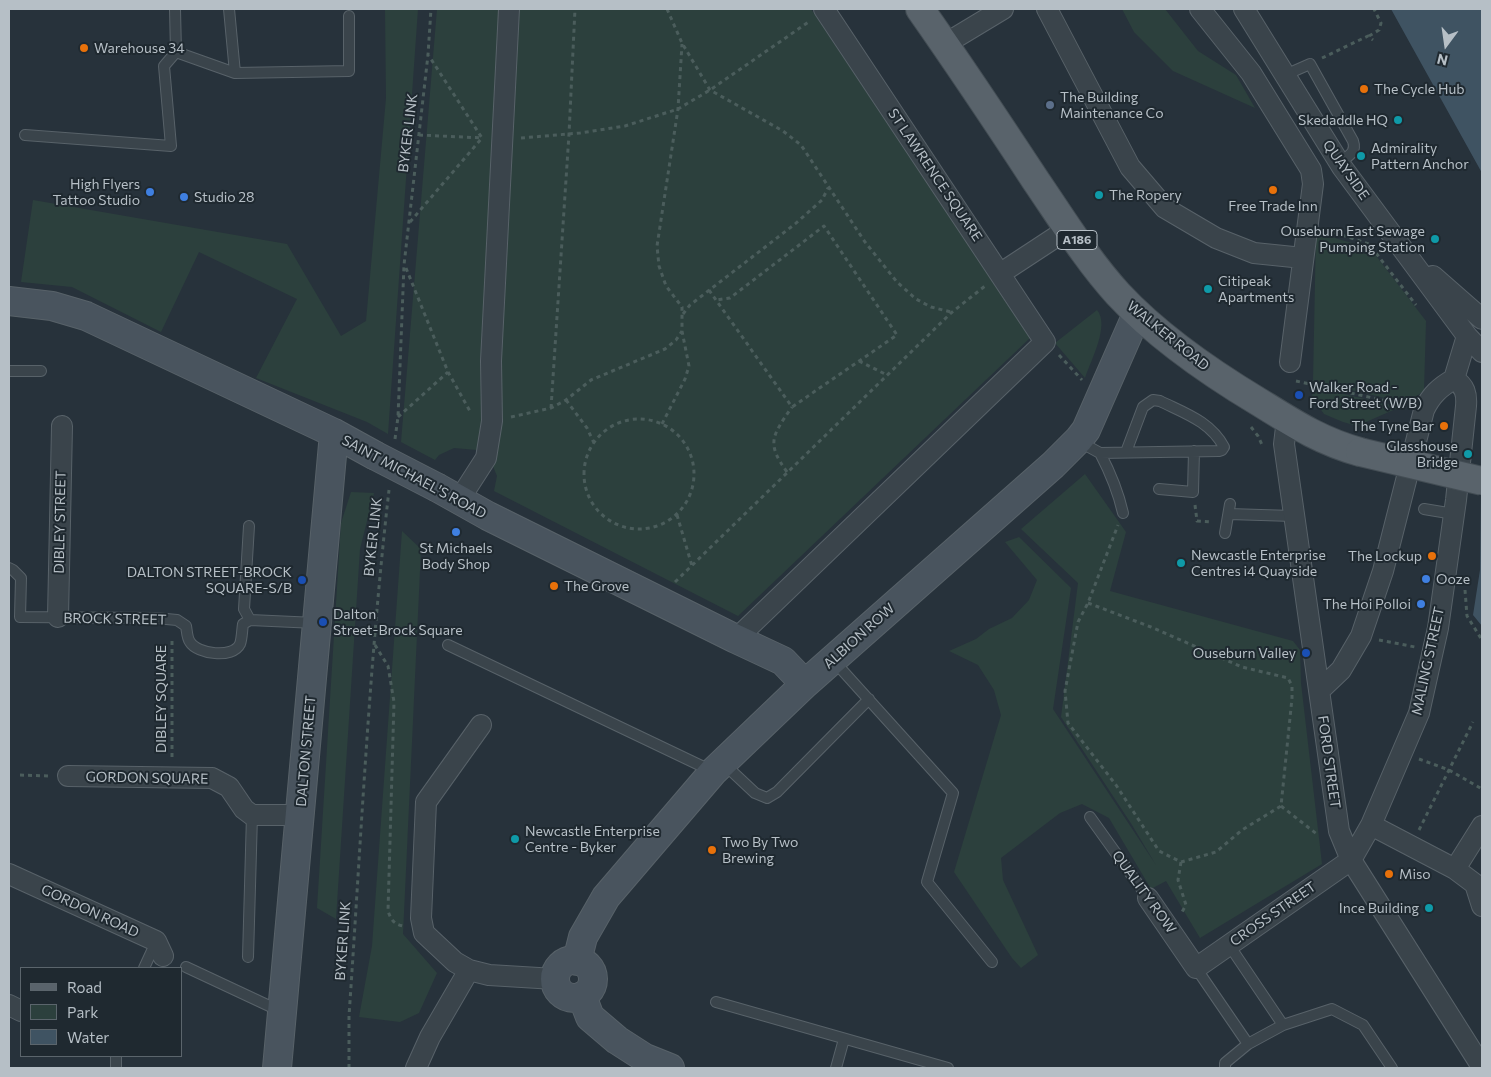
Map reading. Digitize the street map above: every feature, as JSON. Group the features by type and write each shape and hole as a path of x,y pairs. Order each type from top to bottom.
{"main road":[{"name":"WALKER ROAD","path":"920,9 1068,229 1102,275 1137,314 1191,357 1246,394 1320,438 1360,452 1482,481"}],"street":[{"path":"449,494 486,458 492,421 492,138 509,9"},
{"name":"ST LAWRENCE SQUARE","path":"736,640 1044,342 826,9"},
{"path":"945,44 1003,9"},
{"path":"1047,9 1130,167 1165,208 1216,238 1254,253 1303,258"},
{"path":"1200,9 1251,73 1310,170 1313,184 1291,371"},
{"name":"QUAYSIDE","path":"1244,9 1339,163 1476,346"},
{"path":"1001,274 1068,229"},
{"name":"QUAYSIDE","path":"1406,252 1481,318"},
{"name":"SAINT MICHAEL'S ROAD","path":"9,301 52,306 86,316 334,433 384,451 449,494 488,516 736,640 783,661 805,684"},
{"name":"ALBION ROW","path":"577,961 583,937 606,897 718,767 805,684 1053,465 1090,446 1086,430 1137,314"},
{"name":"MALING STREET","path":"1351,860 1371,825 1419,713 1433,650 1455,507 1467,395 1458,382 1476,346"},
{"path":"1320,690 1341,670 1361,636 1383,571 1424,410 1430,396 1442,385 1458,382"},
{"name":"FORD STREET","path":"1287,419 1284,444 1293,516 1320,690 1330,776 1339,831 1351,860 1482,1067"},
{"name":"DIBLEY STREET","path":"58,617 62,426"},
{"name":"DALTON STREET","path":"277,1068 334,433"},
{"path":"481,725 426,802 421,918 424,933 455,962 470,970 489,974 554,979"},
{"name":"GORDON SQUARE","path":"68,776 212,778 230,787 244,809 252,815"},
{"path":"252,815 300,815"},
{"path":"1371,825 1455,869 1475,884 1482,906"},
{"path":"1455,869 1477,842 1482,826"},
{"name":"CROSS STREET","path":"1201,975 1234,952 1351,860"},
{"name":"GORDON ROAD","path":"9,874 160,949"},
{"name":"QUALITY ROW","path":"1148,898 1201,975"},
{"path":"572,961 577,961 587,967 592,977 590,989 582,996 575,998 563,995 558,991 554,979 555,974 562,965 572,961"},
{"path":"416,1068 430,1037 470,970"},
{"path":"582,996 590,1017 617,1040 645,1058 670,1068"}],"lane":[{"path":"25,135 171,146 164,66 176,52 175,9"},
{"path":"229,9 235,73"},
{"path":"176,52 235,73 349,70 350,16"},
{"path":"1285,75 1310,64 1353,141 1355,148 1353,153 1339,163"},
{"path":"9,371 41,371"},
{"path":"1090,446 1126,452 1219,451 1224,447 1200,420 1160,401 1153,400 1143,407 1126,452"},
{"path":"1090,446 1116,486 1123,512"},
{"path":"1159,489 1193,492 1194,451"},
{"path":"1424,508 1455,507"},
{"path":"1225,533 1230,509 1293,516"},
{"path":"249,526 244,609 250,620 317,623"},
{"name":"BROCK STREET","path":"9,568 21,578 20,617 176,620 186,626 189,641 197,649 206,652 222,653 232,650 240,644 243,624 250,620"},
{"path":"448,645 718,767 755,793 767,798 777,792 869,699"},
{"path":"833,659 953,793 927,882 992,962"},
{"path":"248,957 252,815"},
{"name":"QUALITY ROW","path":"1090,817 1148,898"},
{"path":"145,967 160,949"},
{"path":"1234,952 1282,1025"},
{"path":"186,967 282,1012"},
{"path":"1201,975 1248,1044"},
{"path":"716,1002 948,1068"},
{"path":"1224,1068 1225,1063 1248,1044 1282,1025 1332,1009 1363,1025 1392,1068"},
{"path":"836,1068 844,1039"}],"path":[{"name":"BYKER LINK","path":"384,451 398,417 404,265 428,56 431,9"},
{"path":"551,408 569,134 575,9"},
{"path":"667,9 682,43 710,90 783,131 802,145 865,242 896,282 916,300 931,307 951,312"},
{"path":"419,135 492,138 569,134 625,126 678,108 710,90 826,9"},
{"path":"1310,64 1379,30 1381,22 1374,9"},
{"path":"1368,36 1373,40"},
{"path":"662,424 685,379 688,366 682,332 682,307 666,286 659,266 657,246 678,108 682,43"},
{"path":"428,56 492,138"},
{"path":"409,223 492,138"},
{"path":"683,314 690,305 795,224 822,200 828,187"},
{"path":"1308,224 1370,244 1417,306"},
{"path":"716,300 730,298 824,226 896,335 792,408 776,430 773,447 776,457 788,473"},
{"path":"404,265 448,372 474,417 492,421 551,408 566,400 591,380 665,349 682,332"},
{"path":"657,600 951,312 1001,274"},
{"path":"710,290 792,408"},
{"path":"1061,357 1099,399"},
{"path":"859,361 887,375"},
{"path":"1291,371 1424,410"},
{"path":"398,417 448,372"},
{"path":"566,400 587,428 594,443"},
{"path":"645,419 662,424 680,436 690,452 695,469 691,494 677,515 667,522 654,527 640,529 624,527 610,521 592,502 586,489 584,473 588,452 594,443 603,432 617,423 628,420 645,419"},
{"path":"1247,422 1258,436 1264,454"},
{"name":"BYKER LINK","path":"349,1068 349,1016 375,644 390,486"},
{"path":"1123,512 1088,603 1078,622 1065,691 1068,723 1116,784 1159,851 1180,862 1216,852 1242,830 1281,806"},
{"path":"677,515 692,566"},
{"path":"1197,521 1210,522"},
{"path":"1088,603 1151,627 1242,667 1288,678 1292,686 1292,698 1281,806"},
{"path":"1461,617 1467,616 1482,640"},
{"name":"DIBLEY SQUARE","path":"172,620 172,778"},
{"path":"1361,636 1417,647"},
{"path":"375,644 388,666 394,702 388,911 390,919 397,924 424,933"},
{"path":"1411,846 1473,722"},
{"path":"1403,752 1449,770 1482,789"},
{"path":"20,776 68,776"},
{"path":"1281,806 1320,836"},
{"path":"1173,932 1186,905 1178,880 1180,862"}],"green space":[{"path":"385,9 418,9 388,434 367,422 256,378 297,299 199,252 161,332 72,287 21,282 33,200 287,244 341,336 366,321 386,98"},
{"path":"437,9 811,9 1030,338 738,616 494,491 497,476 492,464 477,450 454,448 439,455 435,460 401,442"},
{"path":"1122,9 1165,9 1198,51 1236,75 1255,108 1173,71 1134,32"},
{"path":"1316,231 1370,248 1426,321 1424,391 1406,403 1313,381"},
{"path":"1097,310 1100,316 1100,333 1095,353 1085,378 1055,343"},
{"path":"1313,387 1400,407 1357,426 1324,414 1312,397"},
{"path":"1085,474 1126,532 1110,591 1293,641 1300,650 1301,683 1322,864 1200,938 1166,881 1151,889 1109,818 1082,804 1060,813 1001,858 1003,880 1038,955 1021,968 1012,958 954,872 1001,715 994,690 978,665 949,651 976,639 989,629 1012,618 1029,600 1037,580 1005,542 1019,537 1071,588 1053,709 1156,865 1061,717 1078,583 1021,529"},
{"path":"351,492 374,493 360,549 336,919 317,908 341,523"},
{"path":"402,531 421,549 403,934 437,973 419,1013 400,1022 359,1017 372,946"}],"water":[{"path":"1391,9 1482,9 1482,173"},
{"path":"1482,421 1482,626 1473,615 1480,570"}],"place":[{"name":"Warehouse 34","path":"84,48"},
{"name":"The Cycle Hub","path":"1364,89"},
{"name":"The Building Maintenance Co","path":"1050,105"},
{"name":"Skedaddle HQ","path":"1398,120"},
{"name":"Admirality Pattern Anchor","path":"1361,156"},
{"name":"Free Trade Inn","path":"1273,190"},
{"name":"High Flyers Tattoo Studio","path":"150,192"},
{"name":"The Ropery","path":"1099,195"},
{"name":"Studio 28","path":"184,197"},
{"name":"Ouseburn East Sewage Pumping Station","path":"1435,239"},
{"name":"Citipeak Apartments","path":"1208,289"},
{"name":"Walker Road - Ford Street (W/B)","path":"1299,395"},
{"name":"The Tyne Bar","path":"1444,426"},
{"name":"Glasshouse Bridge","path":"1468,454"},
{"name":"St Michaels Body Shop","path":"456,532"},
{"name":"The Lockup","path":"1432,556"},
{"name":"Newcastle Enterprise Centres i4 Quayside","path":"1181,563"},
{"name":"Ooze","path":"1426,579"},
{"name":"DALTON STREET-BROCK SQUARE-S/B","path":"302,580"},
{"name":"The Grove","path":"554,586"},
{"name":"The Hoi Polloi","path":"1421,604"},
{"name":"Dalton Street-Brock Square","path":"323,622"},
{"name":"Ouseburn Valley","path":"1306,653"},
{"name":"Newcastle Enterprise Centre - Byker","path":"515,839"},
{"name":"Two By Two Brewing","path":"712,850"},
{"name":"Miso","path":"1389,874"},
{"name":"Ince Building","path":"1429,908"}]}
